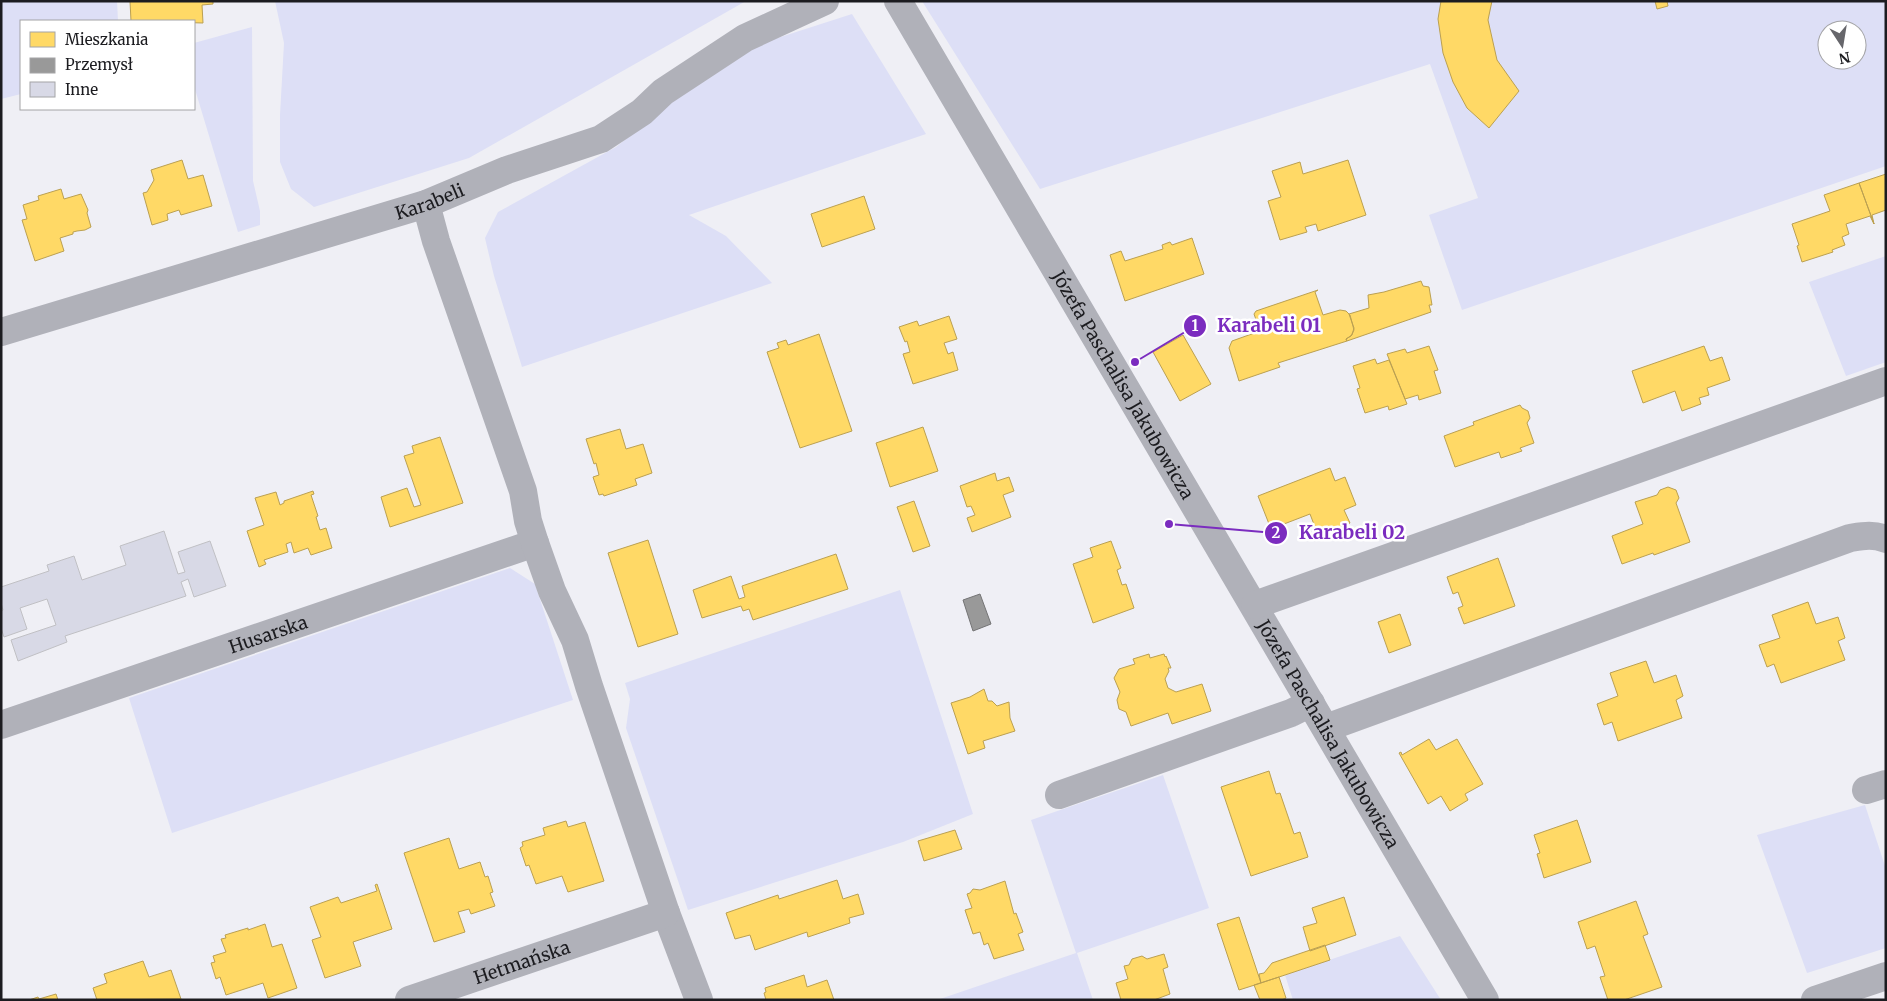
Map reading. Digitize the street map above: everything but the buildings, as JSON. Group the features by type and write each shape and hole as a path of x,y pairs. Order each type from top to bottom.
{"street":[{"name":"Karabeli","path":"1,332 426,204 507,170 601,139 642,112 663,92 745,38 825,1"},
{"name":"Józefa Paschalisa Jakubowicza","path":"898,1 1485,1000"},
{"path":"426,204 523,491 528,521 552,591 575,640 666,913 700,1000"},
{"path":"1254,606 1886,381"},
{"path":"1326,728 1850,538 1866,535 1886,539"},
{"name":"Husarska","path":"1,725 536,543"},
{"path":"1058,796 1291,713 1311,703"},
{"name":"Hetmańska","path":"409,1000 666,913"},
{"path":"1814,1000 1886,976"}],"shaded area":[{"path":"1,1 117,1 118,20 20,20 20,94 1,99"},
{"path":"275,1 746,1 469,158 314,207 291,189 280,162 280,115 284,43"},
{"path":"922,1 1886,1 1886,166 1462,310 1429,215 1478,198 1430,64 1040,189"},
{"path":"852,14 926,134 689,215 726,236 772,283 522,367 494,276 485,238 498,212 616,147 681,95 762,43"},
{"path":"252,27 253,181 260,211 260,225 238,232 195,89 195,43"},
{"path":"1886,256 1886,362 1846,376 1809,282"},
{"path":"510,568 535,584 573,700 172,833 129,698"},
{"path":"900,590 973,814 903,842 688,910 626,728 630,699 625,683"},
{"path":"1163,775 1209,908 1077,953 1093,1000 937,1000 1076,953 1031,820"},
{"path":"1865,805 1886,869 1886,948 1807,973 1757,835"},
{"path":"1400,936 1441,1000 1293,1000 1285,975"}],"place":[{"name":"Karabeli 01","path":"1135,362"},
{"name":"Karabeli 02","path":"1169,524"}]}
